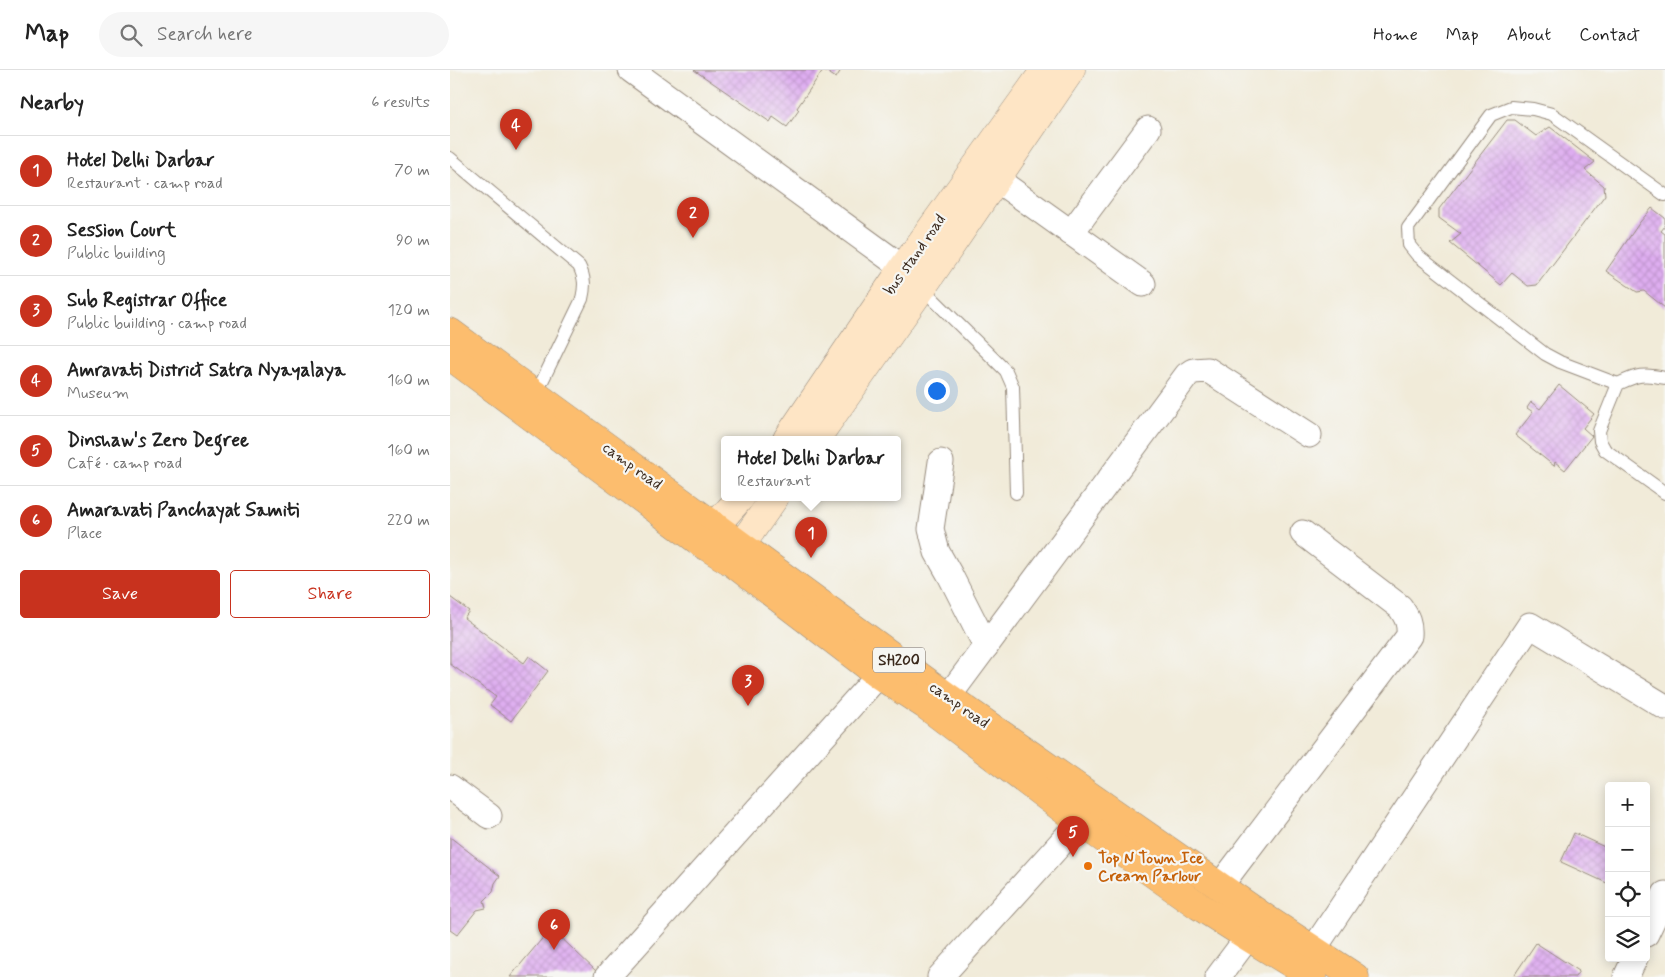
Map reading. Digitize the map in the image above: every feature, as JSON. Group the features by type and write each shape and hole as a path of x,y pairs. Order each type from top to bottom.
{"main road":[{"name":"camp road","path":"450,332 530,403 887,666 925,705 1080,822 1199,906 1248,937 1308,965 1356,977"},
{"name":"camp road","path":"450,356 530,403"},
{"name":"camp road","path":"887,666 948,696 1268,920 1308,965"}],"street":[{"path":"631,70 903,268 922,288"},
{"name":"bus stand road","path":"788,436 903,268 1045,70"},
{"name":"bus stand road","path":"818,436 1071,70"},
{"path":"1071,233 1148,129"},
{"path":"996,179 1143,284"},
{"path":"948,696 1187,375 1193,370 1208,370 1309,435"},
{"path":"941,462 931,529 937,552 986,646"},
{"path":"710,536 738,501"},
{"path":"735,553 772,501"},
{"path":"1220,886 1409,636 1410,625 1407,616 1400,607 1303,533"},
{"path":"1308,965 1530,625 1665,708"},
{"path":"607,977 887,666"},
{"path":"450,787 489,816"},
{"path":"940,977 1080,822"},
{"path":"1650,927 1664,901"},
{"path":"1218,977 1248,937"},
{"path":"1626,977 1633,962"}],"lane":[{"path":"1618,384 1560,362 1545,354 1417,255 1409,245 1408,228 1491,115 1511,107 1532,109 1552,114 1665,195"},
{"path":"450,158 579,266 584,277 582,299 530,403"},
{"path":"922,288 1006,371 1010,379 1013,387 1016,493"},
{"path":"1665,378 1651,375 1636,376 1618,384 1599,431 1600,441 1605,450 1665,493"}],"building":[{"path":"694,70 823,70 797,108 799,110 787,127 773,117 770,122"},
{"path":"824,70 841,70 836,78"},
{"path":"1507,120 1515,120 1536,136 1550,127 1595,162 1585,170 1604,186 1605,195 1537,285 1528,286 1512,273 1501,285 1450,243 1461,234 1439,218 1439,209"},
{"path":"1652,208 1665,218 1665,226 1661,231 1665,234 1665,308 1644,291 1637,292 1606,271"},
{"path":"1559,385 1594,414 1583,428 1592,436 1565,470 1555,462 1554,466 1515,435 1533,412 1527,408 1531,402 1540,409"},
{"path":"450,597 469,611 464,618 524,663 529,656 548,671 511,721 490,705 496,697 450,664"},
{"path":"1574,833 1605,847 1605,882 1561,862"},
{"path":"450,837 500,876 495,883 493,892 484,901 486,908 477,910 457,935 450,930"},
{"path":"551,928 597,972 593,977 510,977"},
{"path":"1536,943 1579,971 1575,977 1513,977"}],"place":[{"name":"Amravati District Satra Nyayalaya","path":"516,150"},
{"name":"Session Court","path":"693,238"},
{"name":"Hotel Delhi Darbar","path":"811,558"},
{"name":"Sub Registrar Office","path":"748,706"},
{"name":"Dinshaw's Zero Degree","path":"1073,857"},
{"name":"Top N Town Ice Cream Parlour","path":"1088,866"},
{"name":"Amaravati Panchayat Samiti","path":"554,950"}]}
